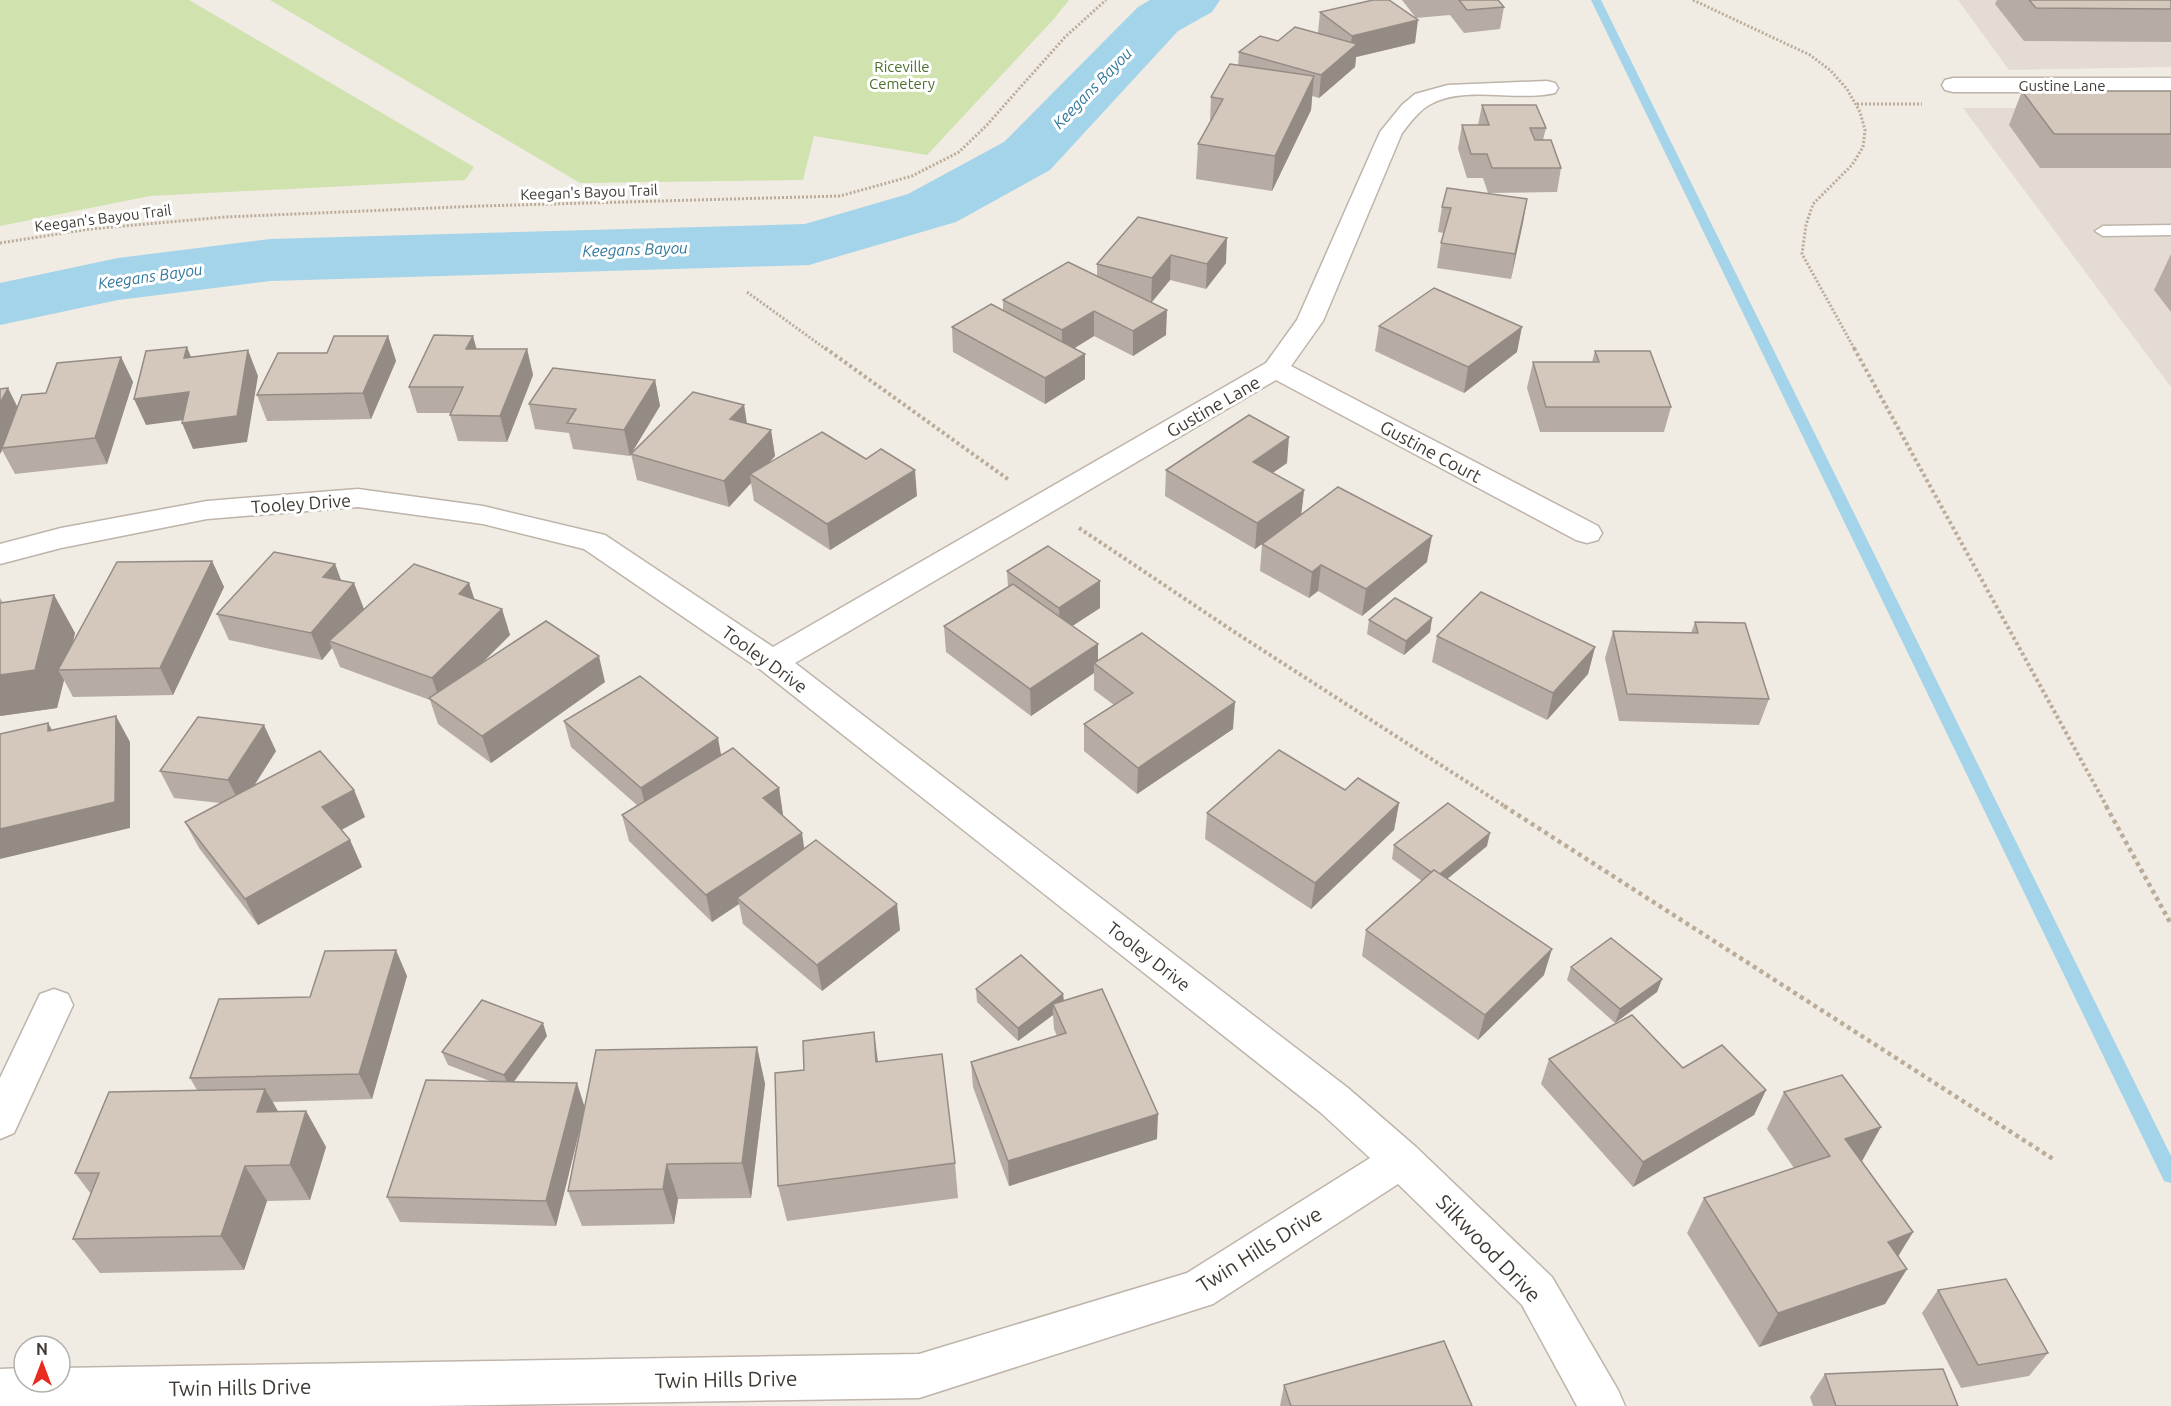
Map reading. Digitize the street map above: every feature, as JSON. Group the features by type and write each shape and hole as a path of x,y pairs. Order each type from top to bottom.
{"street":[{"name":"Gustine Lane","path":"1953,85 2171,85"},
{"name":"Gustine Lane","path":"772,662 1276,369 1310,321 1391,132 1412,107 1425,98 1444,91 1546,88"},
{"name":"Gustine Court","path":"1276,369 1587,533"},
{"name":"Tooley Drive","path":"0,554 61,538 207,510 358,498 483,515 594,542 772,662 1334,1100 1401,1160"},
{"path":"0,1120 54,1005"},
{"name":"Twin Hills Drive","path":"0,1391 919,1376 1198,1290 1401,1160"},
{"name":"Silkwood Drive","path":"1401,1160 1537,1291 1602,1406"}],"lane":[{"path":"2103,231 2171,230"}],"path":[{"name":"Keegan's Bayou Trail","path":"0,243 101,227 241,216 468,206 840,196 882,187 953,157 980,133 1050,54 1093,10 1106,0"},
{"path":"1693,0 1710,11 1805,51 1834,72 1857,104 1867,129 1860,153 1848,172 1817,198 1805,224 1802,254 2171,924"},
{"path":"747,292 1044,504 1236,633 2053,1159"}],"shaded area":[{"path":"1958,0 2171,0 2171,67 2009,70"},
{"path":"1963,108 2171,108 2171,387"}],"green space":[{"path":"0,0 189,0 474,167 465,180 150,196 0,226"},
{"name":"Riceville Cemetery","path":"270,0 1069,0 927,155 814,136 803,180 580,183"}],"building":[{"path":"1373,0 1389,0 1418,20 1352,36 1320,12"},
{"path":"1459,0 1498,0 1504,7 1467,10"},
{"path":"2029,0 2171,0 2171,9 2036,8"},
{"path":"1295,27 1357,44 1321,75 1239,52 1260,36 1278,41"},
{"path":"1230,64 1314,76 1275,156 1198,144 1223,99 1211,97"},
{"path":"2022,91 2171,91 2171,134 2054,134"},
{"path":"1482,105 1536,105 1546,128 1530,128 1535,140 1551,140 1561,168 1492,168 1487,154 1471,154 1462,125 1489,125"},
{"path":"1447,188 1527,199 1515,254 1441,243 1451,208 1442,207"},
{"path":"1138,217 1227,238 1207,264 1171,255 1152,278 1097,264"},
{"path":"1068,262 1167,310 1133,331 1094,311 1062,330 1003,300"},
{"path":"1434,288 1522,327 1468,367 1379,326"},
{"path":"991,304 1085,354 1045,378 952,327"},
{"path":"434,335 473,336 466,349 527,349 500,416 450,415 463,387 409,387"},
{"path":"334,336 388,336 363,393 257,395 278,353 327,353"},
{"path":"187,347 184,358 248,350 237,416 182,423 189,392 134,399 146,351"},
{"path":"1595,351 1650,351 1671,407 1546,407 1533,362 1599,362"},
{"path":"121,357 95,438 2,448 22,395 46,393 57,363"},
{"path":"553,368 655,380 624,430 567,423 576,409 529,404"},
{"path":"8,388 0,403 0,389"},
{"path":"693,392 744,405 730,419 771,430 724,481 631,454"},
{"path":"1249,415 1289,437 1253,462 1304,490 1257,523 1166,470"},
{"path":"822,432 866,459 881,449 915,470 827,524 750,474"},
{"path":"1338,487 1432,536 1366,589 1321,565 1312,572 1262,544"},
{"path":"1048,546 1100,581 1059,608 1007,571"},
{"path":"274,552 335,564 323,577 354,583 311,633 217,614"},
{"path":"212,561 160,668 58,670 117,562"},
{"path":"414,564 469,583 459,594 502,609 432,678 329,641"},
{"path":"1013,584 1098,644 1030,689 944,626"},
{"path":"1481,592 1595,647 1553,693 1437,636"},
{"path":"54,595 35,670 0,675 0,603"},
{"path":"1395,598 1432,618 1406,641 1369,620"},
{"path":"546,621 599,656 482,736 429,698"},
{"path":"1695,622 1745,623 1769,699 1627,694 1613,631 1698,633"},
{"path":"1142,633 1235,702 1138,768 1084,724 1133,693 1094,663"},
{"path":"640,676 718,738 641,788 564,721"},
{"path":"116,716 115,802 0,829 0,734 48,723 48,731"},
{"path":"198,717 264,725 228,780 160,771"},
{"path":"733,748 779,788 763,798 802,833 706,895 622,815"},
{"path":"1279,750 1345,790 1358,778 1399,803 1315,883 1207,813"},
{"path":"320,751 354,790 322,807 350,840 245,899 185,822"},
{"path":"1448,803 1490,833 1440,874 1434,870 1431,872 1394,845"},
{"path":"816,840 897,904 817,965 737,898"},
{"path":"1434,870 1552,949 1485,1015 1366,930"},
{"path":"1611,938 1662,979 1620,1009 1571,967"},
{"path":"396,950 359,1074 190,1078 219,999 310,997 325,951"},
{"path":"1021,955 1063,994 1018,1028 976,989"},
{"path":"1102,989 1158,1114 1008,1161 971,1062 1066,1033 1053,1004"},
{"path":"482,1000 543,1023 504,1075 442,1052"},
{"path":"1632,1015 1683,1068 1722,1045 1766,1090 1643,1162 1549,1059"},
{"path":"874,1032 876,1062 942,1054 955,1163 778,1186 775,1073 804,1070 803,1041"},
{"path":"757,1047 742,1163 667,1164 663,1189 568,1191 596,1050"},
{"path":"1842,1075 1881,1127 1845,1139 1913,1232 1888,1242 1907,1269 1778,1313 1704,1198 1830,1156 1784,1092"},
{"path":"426,1080 577,1083 546,1201 387,1197"},
{"path":"265,1089 257,1112 306,1111 290,1165 245,1166 221,1236 73,1239 99,1173 75,1173 109,1092"},
{"path":"2006,1279 2048,1353 1978,1365 1938,1290"},
{"path":"1444,1341 1472,1406 1291,1406 1284,1385"},
{"path":"1943,1369 1958,1406 1836,1406 1825,1374"}],"waterway":[{"name":"Keegans Bayou","path":"0,304 118,279 270,260 809,244 932,208 1027,156 1158,19 1192,0"},
{"path":"1596,0 2171,1175"}]}
